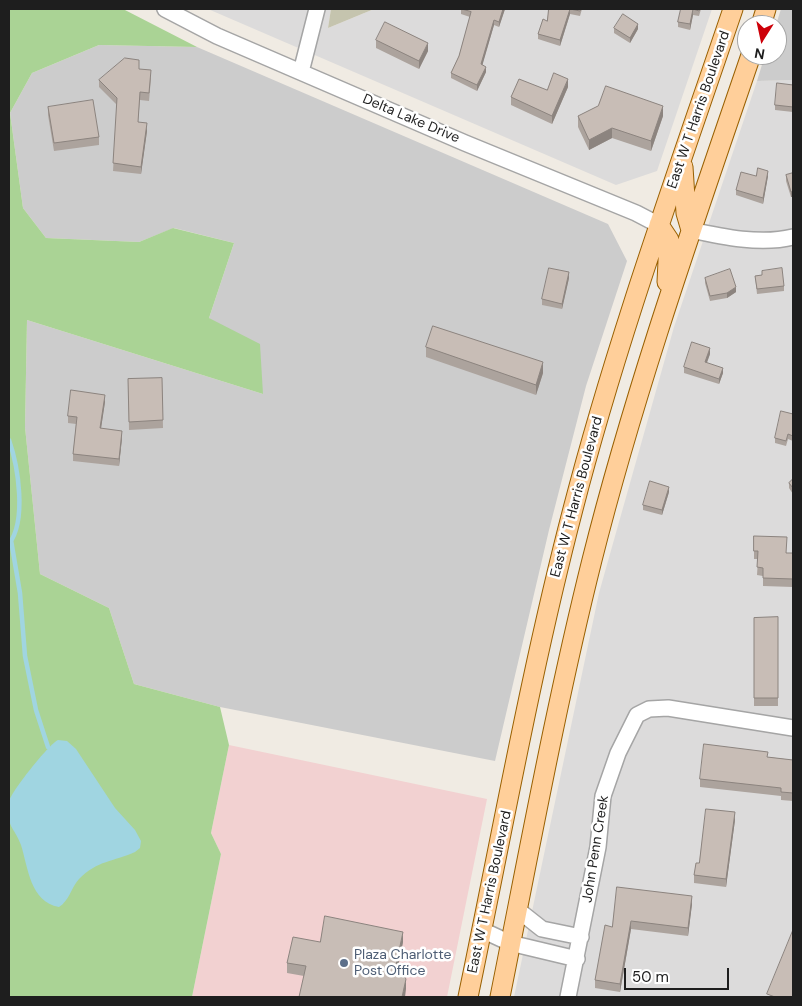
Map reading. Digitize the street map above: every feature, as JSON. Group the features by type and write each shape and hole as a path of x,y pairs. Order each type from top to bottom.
{"main road":[{"name":"East W T Harris Boulevard","path":"468,997 559,563 612,370 659,225 733,9"},
{"path":"500,997 564,682 592,560 645,368 748,65"},
{"path":"684,154 686,213 691,230"},
{"path":"659,225 669,240 664,313"}],"street":[{"name":"Delta Lake Drive","path":"165,9 209,32 563,184 636,212 659,225"},
{"path":"301,72 317,9"},
{"path":"691,230 745,239 778,240 793,237"},
{"name":"John Penn Creek","path":"568,997 598,847 603,796 618,753 637,715 648,709 668,708 793,728"},
{"path":"518,910 542,929 581,937"},
{"path":"482,930 510,943 577,959"}],"shaded area":[{"path":"208,9 331,9 328,28 374,9 712,9 657,171 616,185"},
{"path":"331,9 374,9 328,28"},
{"path":"781,9 793,9 793,80 757,81 762,65 787,65 787,15 779,15"},
{"path":"99,45 197,47 608,224 627,261 586,386 549,530 495,761 220,707 134,684 109,608 40,574 25,427 27,320 263,394 209,318 234,243 174,228 139,242 46,238 23,208 10,113 32,73"},
{"path":"793,80 793,997 514,997 599,593 674,327 757,81"},
{"path":"229,745 487,799 447,997 192,997 221,854 211,833"}],"green space":[{"path":"9,9 123,9 197,47 99,45 32,73 10,113 23,208 46,238 139,242 173,228 234,243 209,318 260,344 263,394 27,320 25,427 40,574 109,608 134,684 220,707 229,745 211,833 221,854 192,997 9,997"}],"water":[{"path":"58,740 67,741 76,749 115,808 135,830 141,841 140,848 135,852 99,865 86,873 79,879 59,907 49,904 36,891 28,873 21,845 11,826 8,811 11,797 23,779 53,743"}],"building":[{"path":"462,9 503,9 499,22 494,20 481,64 486,67 477,85 451,73 459,56 471,12"},
{"path":"549,9 570,9 560,40 538,34 543,19 547,21"},
{"path":"681,9 693,9 690,24 678,22"},
{"path":"623,14 638,24 630,38 614,28"},
{"path":"385,22 428,43 419,61 376,40"},
{"path":"125,58 139,60 139,69 151,70 149,93 140,92 138,122 147,123 141,167 113,163 117,98 99,80"},
{"path":"554,73 568,79 552,116 511,97 519,79 547,90"},
{"path":"777,83 793,85 793,107 775,105"},
{"path":"606,86 663,106 651,141 612,128 589,140 578,116 598,106"},
{"path":"93,100 99,137 54,143 48,107"},
{"path":"758,168 768,171 763,198 736,190 741,172 756,176"},
{"path":"793,173 793,191 791,192 786,175"},
{"path":"549,268 569,272 562,304 542,299"},
{"path":"782,268 784,286 757,289 755,276 762,275 762,271"},
{"path":"730,269 736,287 727,293 710,296 705,278"},
{"path":"433,326 543,362 536,385 426,347"},
{"path":"692,342 710,348 705,362 723,368 719,379 684,367"},
{"path":"162,378 163,420 129,422 128,379"},
{"path":"71,390 105,395 100,428 122,431 119,459 73,454 77,417 68,416"},
{"path":"781,411 793,414 793,436 788,434 786,441 775,438"},
{"path":"793,479 793,488 789,483"},
{"path":"650,481 669,487 662,510 643,505"},
{"path":"754,536 787,537 786,553 793,553 793,579 763,578 763,568 757,567 758,551 754,551"},
{"path":"778,617 778,698 754,698 754,618"},
{"path":"704,744 768,752 767,757 793,760 793,793 781,792 781,788 700,779"},
{"path":"706,809 735,812 726,879 694,875 696,863 699,863"},
{"path":"617,887 692,896 688,928 631,921 620,984 595,980 605,925 612,927"},
{"name":"Plaza Charlotte Post Office","path":"325,916 403,932 396,965 406,979 402,997 299,997 306,966 287,963 293,937 320,942"},
{"path":"793,930 793,997 775,997 767,994"}],"waterway":[{"path":"9,440 18,478 19,493 18,521 15,534 9,544"},
{"path":"11,540 20,593 25,656 36,710 48,747"}],"place":[{"name":"Plaza Charlotte Post Office","path":"344,963"}]}
